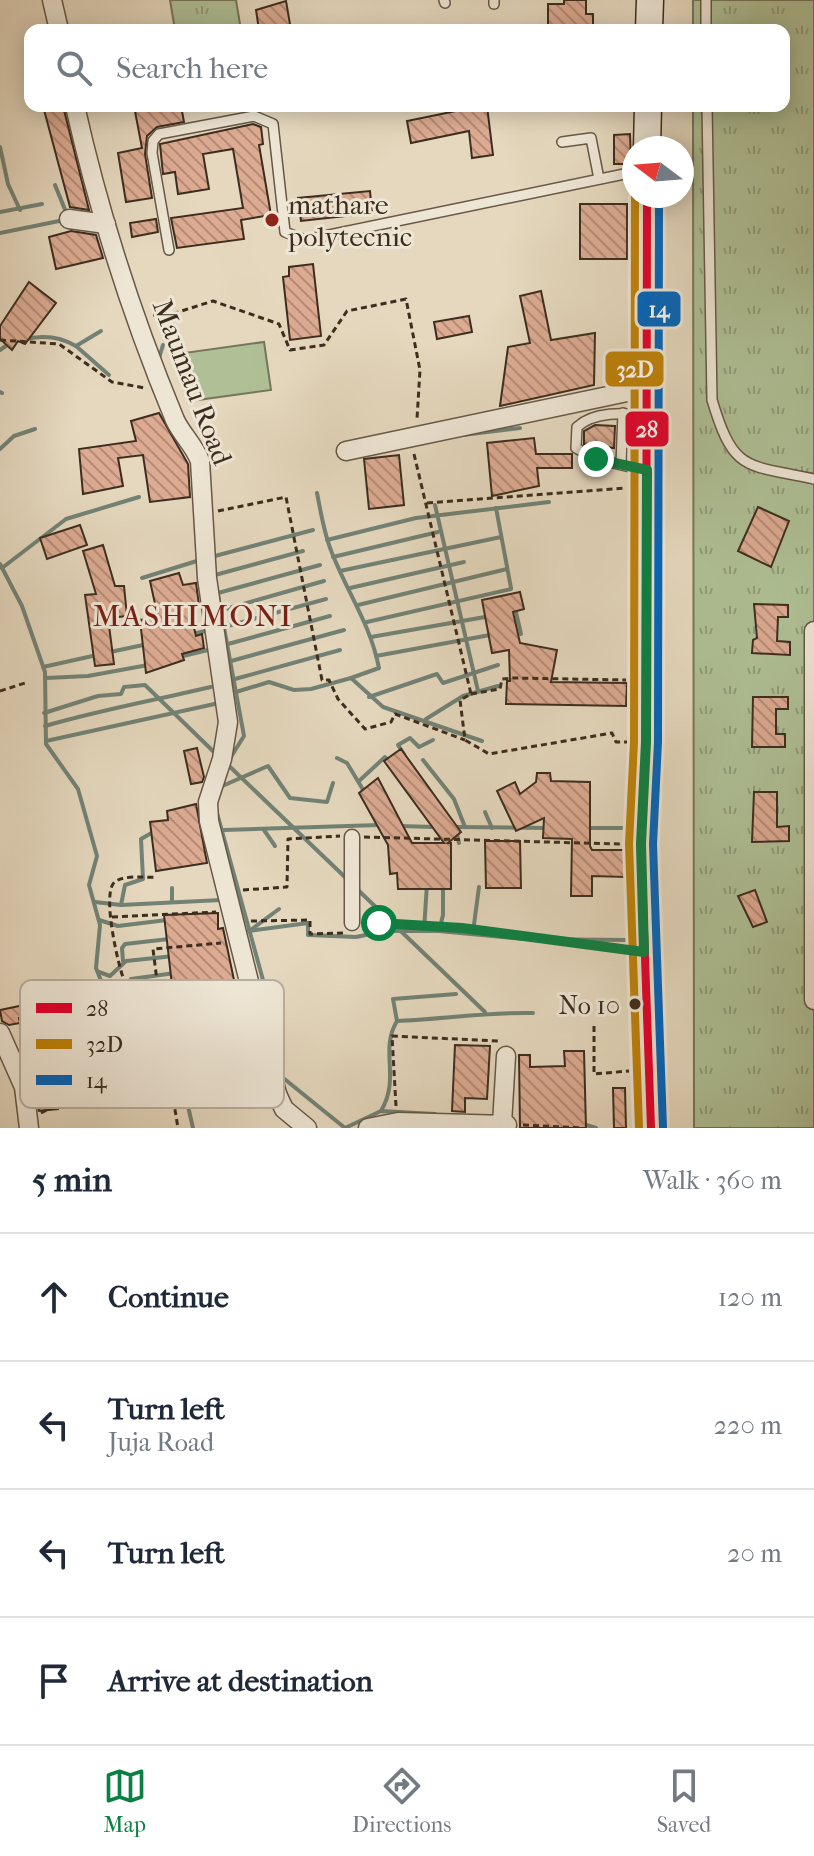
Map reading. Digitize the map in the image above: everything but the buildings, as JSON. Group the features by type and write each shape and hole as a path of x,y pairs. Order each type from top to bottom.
{"main road":[{"path":"649,24 650,0"},
{"path":"647,136 648,112"},
{"path":"647,208 646,388 635,414 646,478 646,742 641,844 651,1128"}],"street":[{"path":"52,0 58,24"},
{"name":"Maumau Road","path":"77,112 123,283 179,429 194,446 200,461 207,578 228,722 222,759 208,802 224,892 248,980"},
{"path":"69,219 106,224"},
{"path":"346,451 646,388"},
{"path":"814,631 814,1000"},
{"path":"352,837 352,923"},
{"path":"0,1033 20,1078"},
{"path":"368,1128 398,1122 505,1126 508,1048"},
{"path":"284,1105 307,1128"}],"lane":[{"path":"706,0 706,24"},
{"path":"707,112 712,400 724,439 746,464 814,479"},
{"path":"169,250 152,153 153,141 159,134 254,116 273,124 285,232 295,239 305,240 622,174"},
{"path":"562,142 591,138 599,179"},
{"path":"621,464 635,414 584,421 577,427 576,448 587,455 621,464 646,478"}],"path":[{"path":"137,315 169,315 213,301 279,324 290,350 324,345 347,311 406,299 420,370 414,454 471,694"},
{"path":"0,340 59,344 112,382 164,391"},
{"path":"427,503 646,478"},
{"path":"204,514 286,497 322,680 329,680 338,699 365,729 391,722 395,714 465,740 489,754 612,733 616,742 646,742"},
{"path":"465,740 460,700 471,694 500,689 502,679 646,681"},
{"path":"0,691 25,683"},
{"path":"224,892 287,887 288,839 352,837 641,844"},
{"path":"124,980 111,917 113,884 121,878 156,877"},
{"path":"111,917 235,926"},
{"path":"157,980 153,949 251,921 310,920 310,934 344,935 344,923 462,928 644,952"},
{"path":"594,1026 594,1074 649,1070"},
{"path":"398,1122 392,1036 508,1048"},
{"path":"28,1124 53,1108"},
{"path":"175,1108 178,1128"},
{"path":"505,1126 583,1128"}],"green space":[{"path":"170,0 236,0 240,24 174,24"},
{"path":"693,0 814,0 814,1128 694,1128 693,112 790,112 790,24 693,24"},
{"path":"264,342 271,390 190,401 184,353"}],"waterway":[{"path":"0,147 8,184 20,210"},
{"path":"55,185 66,212"},
{"path":"0,212 42,204"},
{"path":"0,233 64,220"},
{"path":"26,339 52,338 76,346 101,331"},
{"path":"0,350 10,343"},
{"path":"159,358 163,345"},
{"path":"76,346 109,375"},
{"path":"463,435 520,428"},
{"path":"0,449 14,436 35,429"},
{"path":"317,493 329,546 364,623 379,668 351,678"},
{"path":"2,568 66,519 139,497"},
{"path":"327,540 416,518 549,502"},
{"path":"435,505 478,691"},
{"path":"496,508 511,588"},
{"path":"211,557 313,530"},
{"path":"333,557 438,532"},
{"path":"340,571 501,537"},
{"path":"215,575 303,551"},
{"path":"142,578 200,560"},
{"path":"350,588 464,562"},
{"path":"0,564 22,606 45,672 46,744 78,789 97,856 89,885 100,925 96,968 101,980"},
{"path":"218,593 320,565"},
{"path":"358,605 507,569"},
{"path":"222,610 324,581"},
{"path":"367,622 511,589"},
{"path":"218,595 244,736 229,760"},
{"path":"224,627 326,599"},
{"path":"515,608 521,634"},
{"path":"228,644 330,616"},
{"path":"371,637 485,617"},
{"path":"192,634 210,630"},
{"path":"231,661 344,630"},
{"path":"376,656 490,635"},
{"path":"110,652 148,644"},
{"path":"179,657 212,649"},
{"path":"235,679 340,650"},
{"path":"43,667 97,655"},
{"path":"46,678 88,676 148,665"},
{"path":"369,697 437,674 443,683 498,665"},
{"path":"236,692 269,682 294,690 311,689 351,678 383,707 482,741"},
{"path":"44,713 98,696 121,694 124,687 145,685 215,753"},
{"path":"426,719 463,696 498,686"},
{"path":"45,726 211,687"},
{"path":"46,741 219,703"},
{"path":"404,754 398,745 410,738 419,747 433,740"},
{"path":"359,781 385,757 389,762"},
{"path":"337,758 347,763 365,793"},
{"path":"423,760 454,799 465,827"},
{"path":"227,764 348,880"},
{"path":"220,787 268,766 290,798 327,802 333,783"},
{"path":"485,812 492,828"},
{"path":"217,813 263,980"},
{"path":"224,830 379,825"},
{"path":"399,826 434,827"},
{"path":"455,827 546,828"},
{"path":"587,828 629,828"},
{"path":"264,830 275,846"},
{"path":"456,830 459,843"},
{"path":"121,905 125,885 143,879 141,839 155,831"},
{"path":"424,930 427,884"},
{"path":"439,931 443,915 443,887"},
{"path":"473,932 479,887"},
{"path":"172,888 172,901"},
{"path":"357,889 485,1012"},
{"path":"95,902 121,905 221,900"},
{"path":"252,929 279,909"},
{"path":"99,920 118,926 167,920"},
{"path":"249,931 308,923 308,935 356,937 385,931 439,931 524,939 626,940"},
{"path":"123,961 122,948 125,944 169,939"},
{"path":"99,972 110,976 126,961 174,956"},
{"path":"130,980 175,973"},
{"path":"397,1021 393,999 456,994"},
{"path":"381,1111 387,1099 390,1043 397,1021 533,1013"},
{"path":"284,1079 345,1128"},
{"path":"188,1108 193,1128"},
{"path":"345,1128 381,1111 435,1114"},
{"path":"583,1124 596,1128"}],"transit line":[{"name":"32D","path":"635,208 634,742 629,844 639,1128"},
{"name":"28","path":"647,208 646,742 641,844 651,1128"},
{"name":"14","path":"659,208 658,742 653,844 663,1128"}],"place":[{"name":"mathare polytecnic","path":"272,220"},
{"name":"No 10","path":"635,1004"}],"district":[{"name":"MASHIMONI","path":"193,616"}],"route":[{"path":"379,923 462,928 644,952 641,844 646,742 647,470 596,459"}]}
